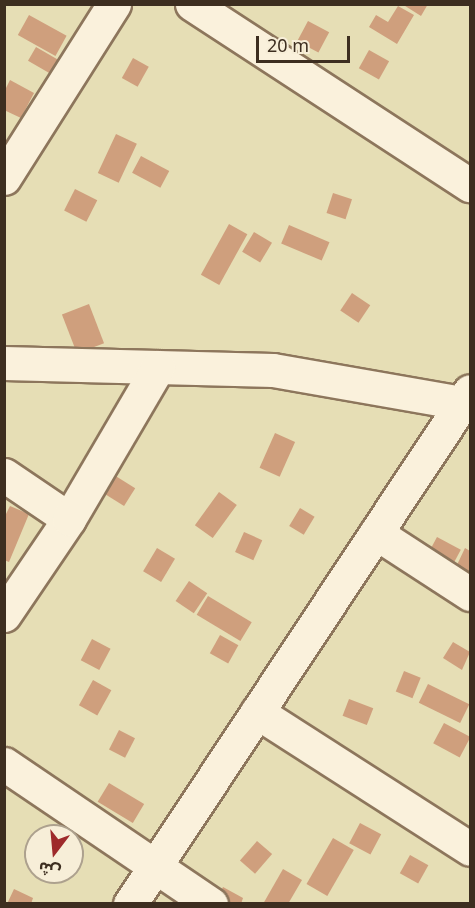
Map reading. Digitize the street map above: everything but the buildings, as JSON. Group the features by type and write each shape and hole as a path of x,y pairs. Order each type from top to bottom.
{"street":[{"path":"4,178 114,4"},
{"path":"192,4 471,185"},
{"path":"4,363 273,370 467,397 130,903"},
{"path":"4,615 69,519 158,367"},
{"path":"4,475 69,519"},
{"path":"376,533 471,594"},
{"path":"257,712 471,849"},
{"path":"4,764 211,903"}],"shaded area":[{"path":"5,5 470,5 470,903 5,904"}]}
